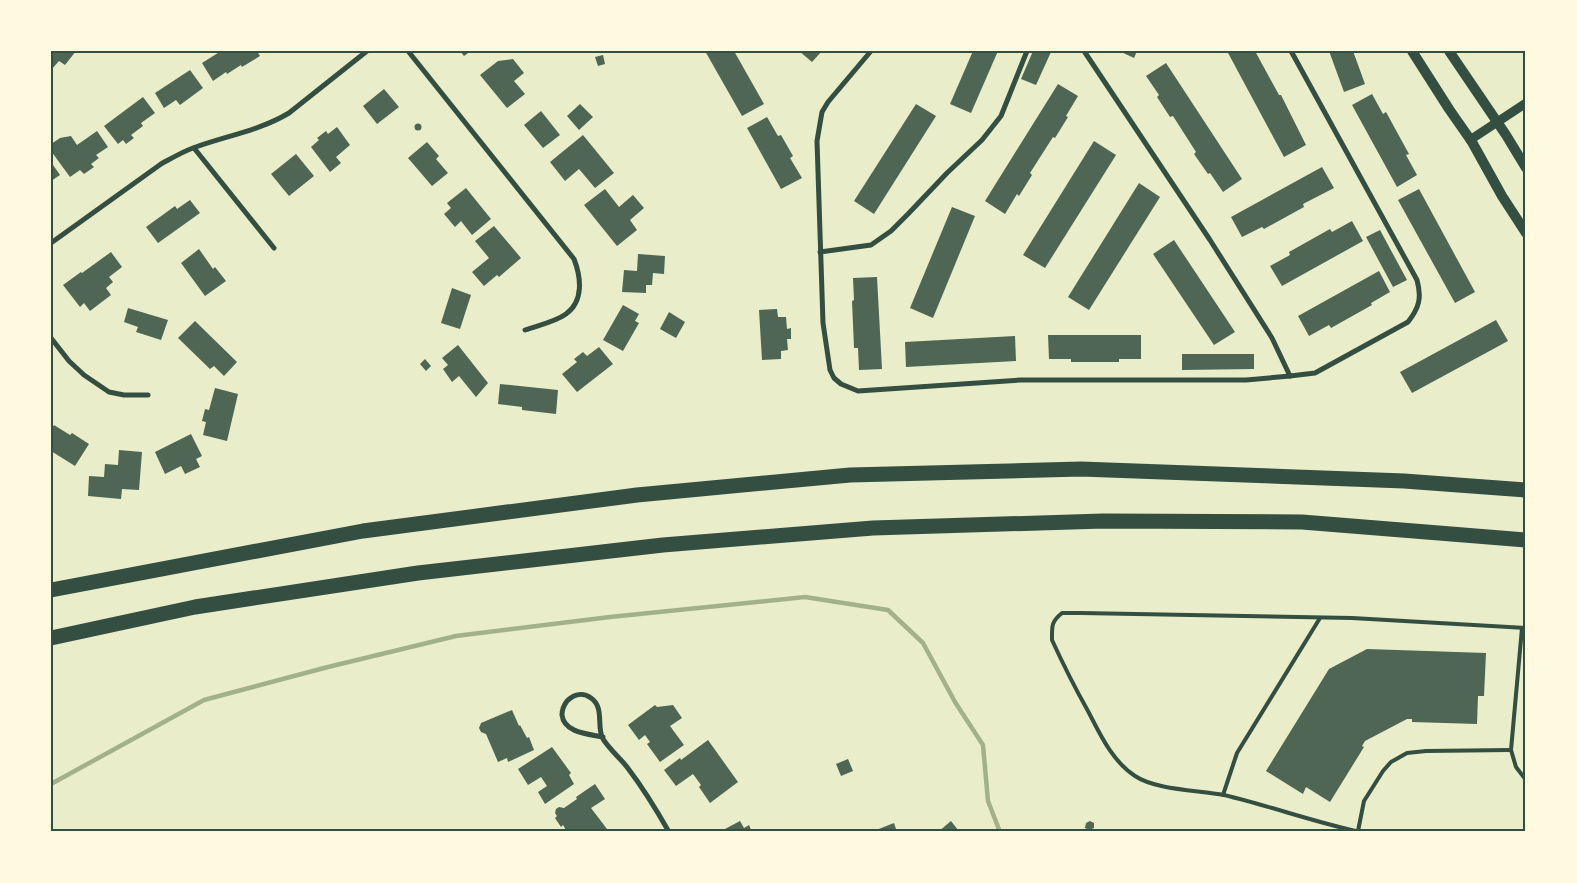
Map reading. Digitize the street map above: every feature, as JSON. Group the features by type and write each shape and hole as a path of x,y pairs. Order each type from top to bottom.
{"highway":[{"path":"51,590 363,531 637,495 850,475 1082,469 1404,481 1526,490"},
{"path":"51,638 195,608 418,573 663,545 872,528 1103,521 1302,522 1526,540"}],"main road":[{"path":"1412,51 1470,140 1526,233"},
{"path":"1449,51 1526,168"}],"street":[{"path":"51,243 161,164 179,154 253,130 289,113 367,51"},
{"path":"408,51 568,251 577,266 580,283 579,294 573,308 554,320 525,330"},
{"path":"871,51 828,102 822,112 817,141 823,323 830,370 834,378 841,384 858,391 1020,380 1246,380 1315,373 1408,322 1416,313 1419,303 1420,290 1417,280 1291,51"},
{"path":"820,252 871,245 891,231 982,140 1001,116 1027,51"},
{"path":"1084,51 1257,313 1272,338 1290,376"},
{"path":"1470,140 1526,103"},
{"path":"194,148 274,248"},
{"path":"51,338 69,361 84,375 109,392 124,396 148,395"},
{"path":"602,738 571,729 566,725 562,712 564,704 570,698 584,694 596,703 599,711 602,738 655,807 669,832"}],"lane":[{"path":"1511,750 1426,751 1407,754 1391,762 1382,771 1364,801 1359,832 1223,795 1152,783 1135,776 1121,764 1105,743 1052,640 1054,620 1062,613 1082,613 1352,618 1524,628 1511,750 1516,767 1526,780"},
{"path":"1223,795 1238,753 1320,618"}],"building":[{"path":"51,51 76,51 65,65 59,61 51,70"},
{"path":"221,51 257,51 260,56 242,67 241,65 227,74 226,72 213,81 202,63"},
{"path":"460,51 471,51 464,56"},
{"path":"705,51 734,51 764,104 742,116"},
{"path":"799,51 822,51 812,62"},
{"path":"973,51 998,51 971,113 950,104"},
{"path":"1033,51 1051,52 1036,85 1021,79"},
{"path":"1119,51 1137,51 1134,58"},
{"path":"1227,51 1255,51 1279,95 1281,95 1306,145 1284,157"},
{"path":"1329,51 1353,51 1365,84 1344,92"},
{"path":"603,55 605,64 598,66 595,57"},
{"path":"513,59 524,73 514,81 525,94 507,108 480,75 498,61"},
{"path":"1166,63 1242,179 1223,192 1194,154 1196,152 1173,116 1170,117 1157,97 1159,95 1146,76"},
{"path":"190,70 203,88 180,105 176,100 164,108 155,93"},
{"path":"1058,84 1078,96 1066,116 1068,117 1030,173 1032,175 1019,196 1017,194 1005,214 985,201"},
{"path":"384,89 399,107 377,124 363,106"},
{"path":"1372,94 1383,114 1386,112 1409,154 1406,155 1417,175 1397,187 1352,105"},
{"path":"143,97 155,113 141,123 143,126 131,135 134,138 126,144 123,140 118,144 104,126"},
{"path":"580,104 593,117 579,130 567,116"},
{"path":"916,104 936,116 874,214 854,201"},
{"path":"541,111 560,135 543,148 524,125"},
{"path":"767,117 778,136 781,135 793,156 790,158 802,178 781,189 747,128"},
{"path":"418,123 422,127 418,131 414,127"},
{"path":"337,127 350,145 336,157 341,163 330,172 311,147 319,140 317,138 326,131 328,134"},
{"path":"97,131 108,147 96,155 99,158 91,164 94,167 84,174 80,170 70,177 51,151 51,144 60,138 71,136 77,145"},
{"path":"583,135 614,173 595,188 579,169 565,181 550,162"},
{"path":"1094,141 1116,155 1045,268 1023,255"},
{"path":"427,142 439,156 436,159 448,173 432,186 408,158"},
{"path":"296,154 314,176 289,196 271,174"},
{"path":"51,162 60,175 51,181"},
{"path":"1322,167 1334,188 1303,204 1304,207 1264,229 1262,227 1242,237 1231,217"},
{"path":"1139,183 1160,197 1089,310 1068,297"},
{"path":"466,188 491,219 472,235 461,221 455,227 444,214 451,208 447,203"},
{"path":"605,189 619,207 633,195 644,208 630,220 637,230 617,246 584,205"},
{"path":"1419,189 1475,292 1455,303 1398,200"},
{"path":"190,200 200,213 158,243 146,227 175,206 177,209"},
{"path":"952,207 975,216 933,318 910,308"},
{"path":"1352,221 1363,241 1282,286 1270,266 1290,255 1289,252 1330,229 1332,232"},
{"path":"494,226 521,258 499,277 497,275 484,286 472,272 489,258 475,241"},
{"path":"1380,230 1407,280 1393,287 1366,237"},
{"path":"1174,240 1235,332 1214,345 1153,254"},
{"path":"199,249 213,269 215,267 226,281 205,296 181,263"},
{"path":"111,252 122,267 109,277 113,282 106,288 111,295 90,311 84,303 80,307 63,285"},
{"path":"638,254 665,256 664,274 653,273 652,285 646,285 646,293 622,292 624,270 637,271"},
{"path":"1379,271 1390,292 1371,303 1372,305 1331,328 1329,325 1309,336 1298,316"},
{"path":"877,277 882,369 859,370 858,348 854,348 853,278"},
{"path":"452,288 471,295 460,329 441,323"},
{"path":"623,305 639,314 635,321 639,323 623,351 603,340"},
{"path":"128,308 168,320 161,340 136,332 138,327 124,322"},
{"path":"777,309 778,317 786,317 787,329 791,328 791,339 787,339 788,350 781,351 781,359 762,360 759,310"},
{"path":"669,312 685,322 676,338 660,329"},
{"path":"1496,320 1508,341 1412,393 1400,372"},
{"path":"195,321 237,362 224,376 214,366 210,369 178,338"},
{"path":"1048,335 1141,335 1141,359 1119,359 1119,362 1071,362 1071,359 1049,359"},
{"path":"1015,336 1016,361 906,367 905,342"},
{"path":"458,345 488,383 476,397 459,376 452,382 443,369 448,365 442,358"},
{"path":"599,347 613,364 577,392 562,374 577,362 574,359 583,352 587,356"},
{"path":"1182,354 1254,354 1254,369 1182,370"},
{"path":"425,359 431,366 426,371 420,364"},
{"path":"500,384 558,390 556,414 522,410 522,407 498,404"},
{"path":"215,388 238,394 227,441 203,435 206,422 202,421 205,409 209,410"},
{"path":"54,425 70,435 72,433 89,444 75,466 51,451 51,430"},
{"path":"191,434 202,456 196,459 200,467 185,474 181,466 165,474 155,452"},
{"path":"119,450 142,452 139,490 122,489 121,499 88,496 89,476 104,477 105,464 118,465"},
{"path":"1367,649 1486,653 1484,696 1478,696 1477,724 1412,722 1412,719 1407,719 1365,741 1362,746 1364,747 1330,802 1306,787 1303,794 1266,771 1329,669"},
{"path":"655,705 657,707 673,705 682,718 670,726 684,745 660,762 647,744 650,742 645,735 639,740 628,725"},
{"path":"512,710 519,726 527,738 529,737 534,750 508,762 507,758 498,762 486,734 481,732 479,728 481,723"},
{"path":"708,740 738,782 710,803 693,774 676,786 664,770"},
{"path":"552,747 571,773 569,775 574,784 545,804 538,792 547,786 541,777 528,785 518,769"},
{"path":"848,759 853,771 841,776 836,764"},
{"path":"595,784 605,799 591,808 607,829 603,832 567,832 563,825 561,827 555,818 557,816 555,813 556,809 559,807 564,808"},
{"path":"740,821 744,828 749,825 752,832 724,832 723,830"},
{"path":"951,821 958,830 956,832 938,832"},
{"path":"1090,821 1094,823 1094,828 1089,830 1085,828 1086,823"},
{"path":"894,823 897,832 871,832"}],"waterway":[{"path":"51,784 204,700 328,667 456,636 610,617 805,597 888,610 923,643 955,702 983,745 988,801 1000,832"}]}
